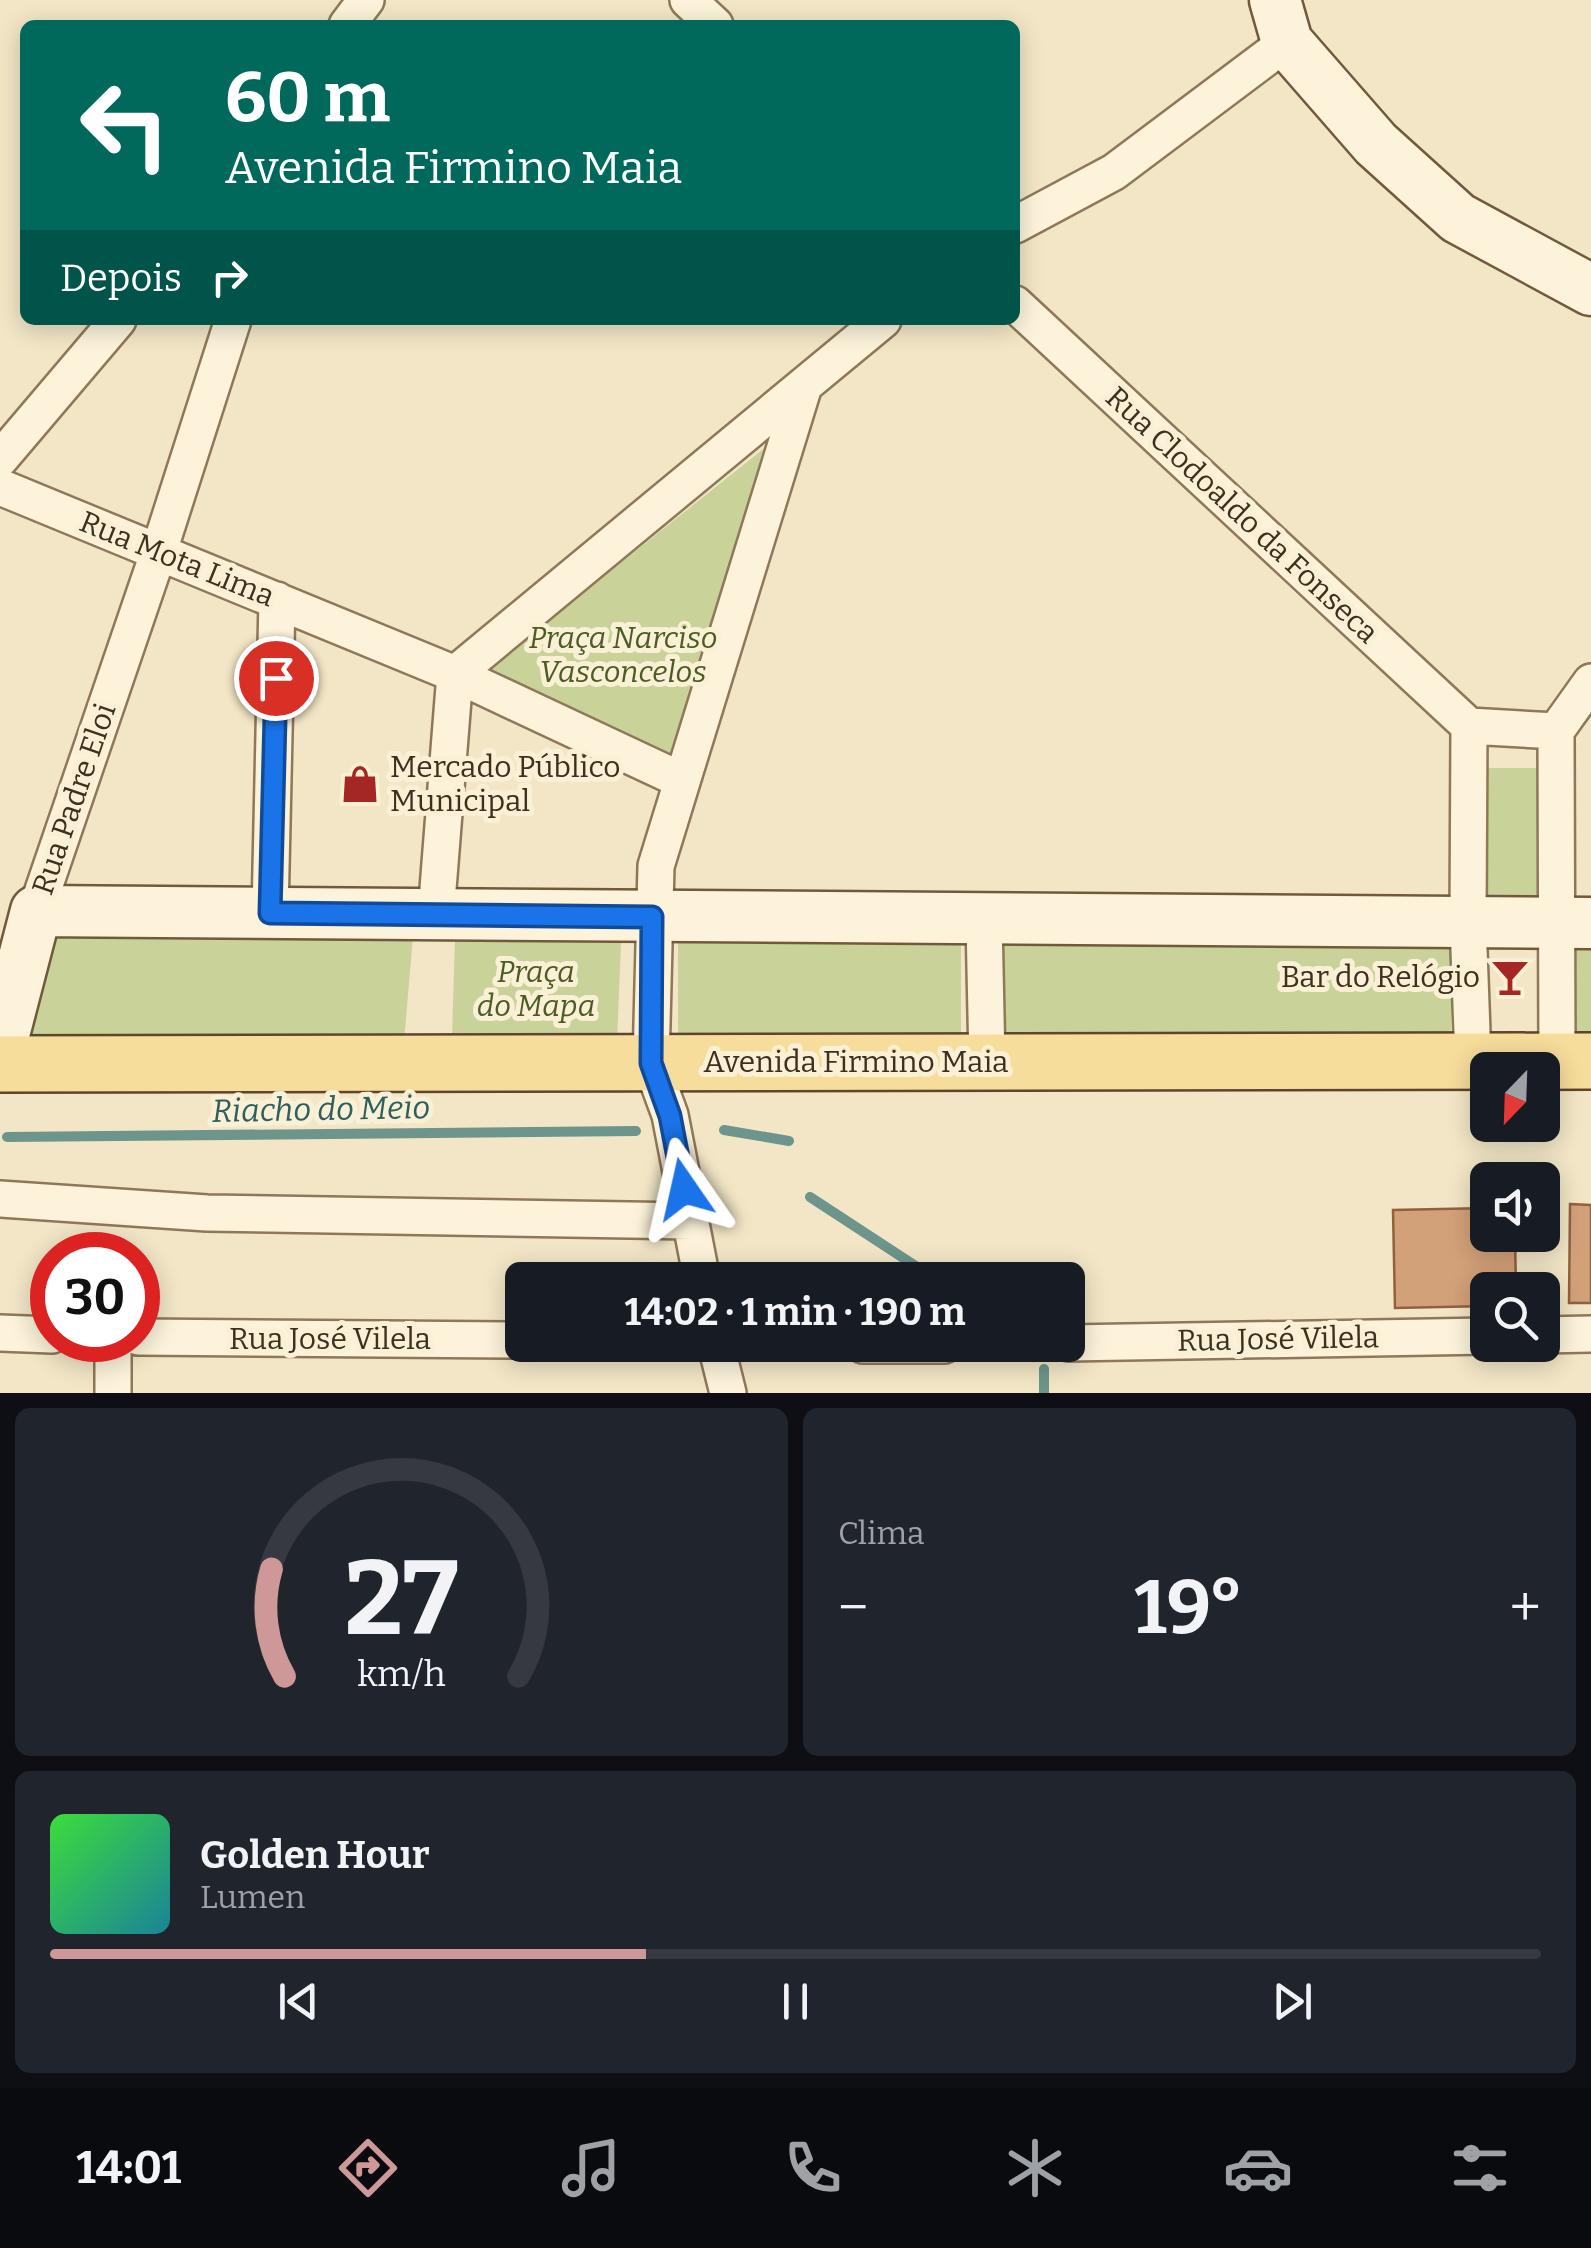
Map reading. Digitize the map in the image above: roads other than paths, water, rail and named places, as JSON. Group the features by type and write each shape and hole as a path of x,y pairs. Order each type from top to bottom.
{"main road":[{"path":"1281,21 1376,144 1458,218 1591,290"},
{"path":"36,911 1572,923"},
{"name":"Rua Padre Eloi","path":"0,1050 36,911"},
{"name":"Avenida Firmino Maia","path":"0,1064 1470,1060"}],"street":[{"path":"351,20 366,0"},
{"path":"688,0 710,20"},
{"path":"1020,222 1114,172 1281,21"},
{"name":"Rua Clodoaldo da Fonseca","path":"1020,309 1470,726"},
{"path":"0,459 114,325"},
{"name":"Rua Padre Eloi","path":"36,911 160,551 231,325"},
{"path":"436,914 456,674 878,325"},
{"path":"698,1262 670,1116 651,1063 656,866 803,389"},
{"name":"Rua Mota Lima","path":"0,487 456,674 681,780"},
{"path":"270,913 277,600"},
{"path":"1574,1061 1572,923 1556,731 1591,682"},
{"path":"1473,1052 1468,922 1470,726 1556,731"},
{"path":"984,920 987,1062"},
{"path":"0,1198 208,1213 690,1221"},
{"path":"0,1333 30,1334"},
{"path":"1560,1335 1591,1334"},
{"name":"Rua José Vilela","path":"1085,1343 1470,1336"},
{"name":"Rua José Vilela","path":"160,1337 505,1340"},
{"path":"113,1362 113,1393"},
{"path":"720,1362 728,1393"}],"waterway":[{"name":"Riacho do Meio","path":"724,1130 789,1141"},
{"name":"Riacho do Meio","path":"7,1137 636,1131"},
{"name":"Riacho do Meio","path":"810,1197 909,1262"},
{"name":"Riacho do Meio","path":"1044,1369 1044,1393"}],"place":[{"name":"Mercado Público Municipal","path":"360,784"},
{"name":"Bar do Relógio","path":"1510,977"}],"park label":[{"name":"Praça Narciso Vasconcelos","path":"623,655"},
{"name":"Praça do Mapa","path":"536,989"}]}
